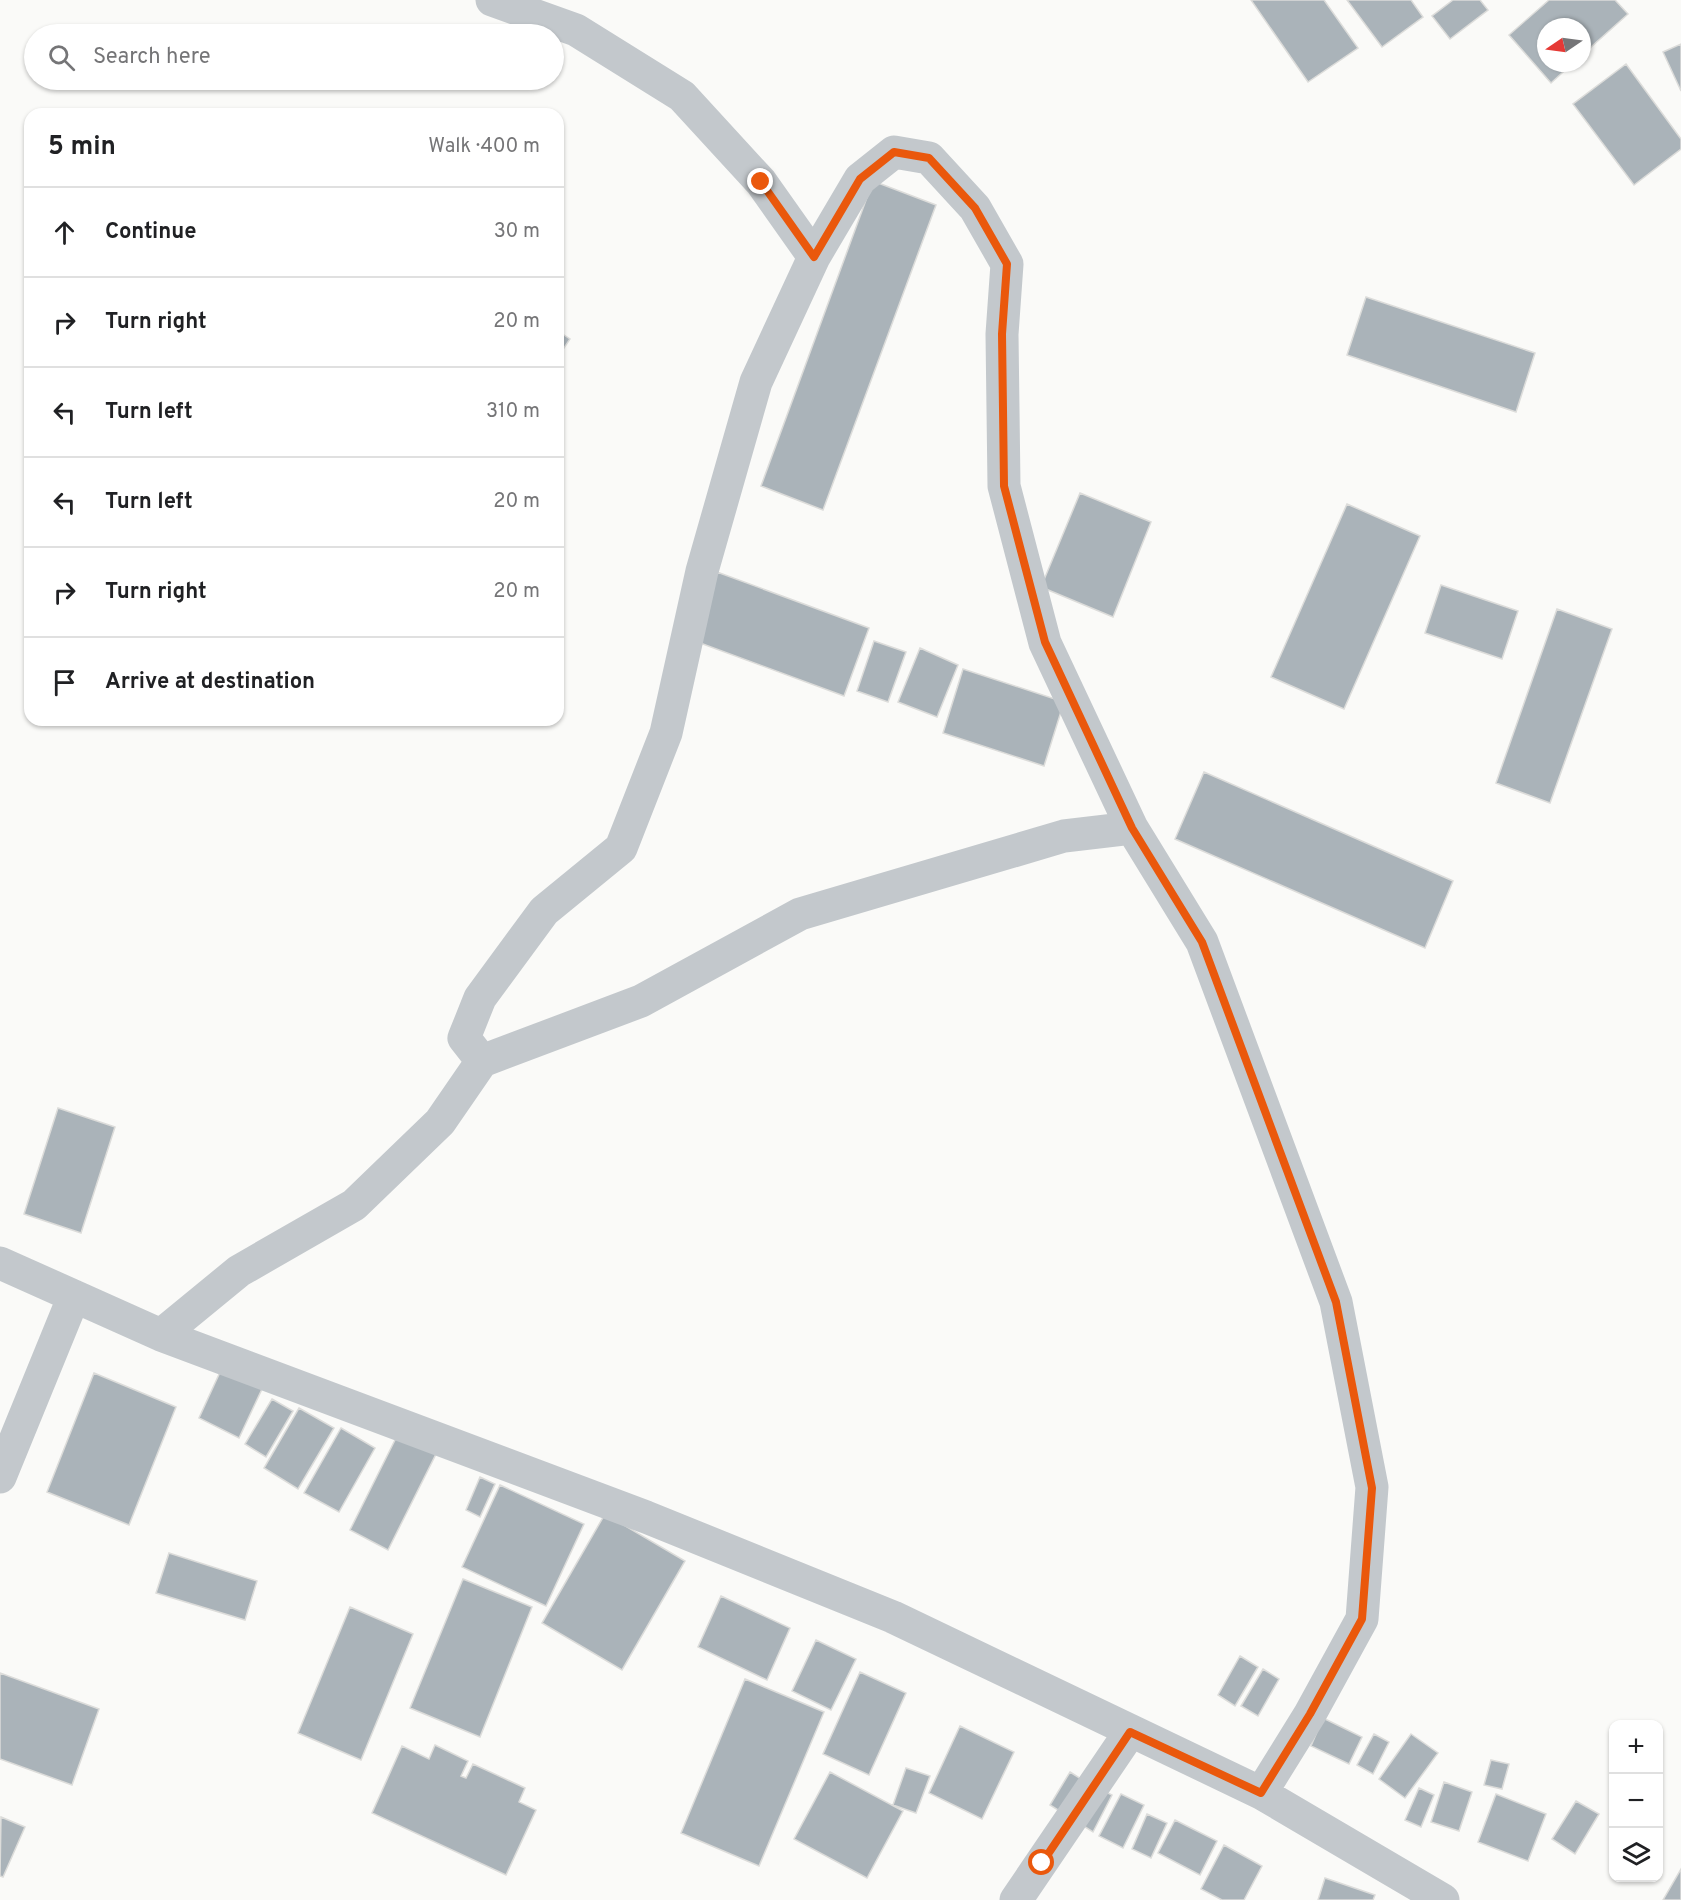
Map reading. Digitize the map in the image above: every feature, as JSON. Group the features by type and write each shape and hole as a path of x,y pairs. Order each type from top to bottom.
{"street":[{"path":"492,0 559,24"},
{"path":"564,26 576,30 682,96 761,182 814,257"},
{"path":"482,1061 464,1038 480,998 544,911 621,848 666,733 702,571 756,382 814,257 860,179 894,152 929,158 975,208 1007,264 1002,334 1004,486 1045,642 1132,828 1202,942 1336,1302 1372,1488 1362,1619 1310,1714 1261,1793"},
{"path":"161,1335 239,1271 354,1205 440,1122 482,1061 641,1001 800,914 1064,836 1132,828"},
{"path":"0,1263 161,1335 646,1517 893,1617 1261,1793 1443,1900"},
{"path":"0,1477 75,1296"},
{"path":"1016,1900 1130,1732"}],"building":[{"path":"1251,0 1324,0 1358,48 1308,82"},
{"path":"1347,0 1411,0 1423,17 1382,47"},
{"path":"1453,0 1480,0 1488,10 1450,39 1432,16"},
{"path":"1549,0 1615,0 1628,14 1591,47 1591,18 1537,18 1537,67 1509,35"},
{"path":"1681,44 1681,91 1663,52"},
{"path":"1626,64 1681,139 1681,149 1634,185 1573,104"},
{"path":"1541,72 1563,72 1551,83"},
{"path":"873,181 936,205 823,510 761,486"},
{"path":"1366,297 1535,353 1516,412 1347,355"},
{"path":"564,335 570,339 564,348"},
{"path":"1080,493 1151,522 1113,617 1041,587"},
{"path":"1347,504 1420,536 1344,709 1271,677"},
{"path":"717,572 869,628 844,696 692,640"},
{"path":"1441,585 1518,611 1502,659 1425,633"},
{"path":"1557,609 1612,629 1550,803 1496,783"},
{"path":"874,641 906,652 888,702 857,691"},
{"path":"920,648 958,665 937,717 898,702"},
{"path":"963,669 1064,702 1044,766 943,733"},
{"path":"1204,772 1453,881 1425,948 1175,839"},
{"path":"58,1108 115,1127 81,1233 24,1214"},
{"path":"221,1370 262,1389 239,1438 199,1418"},
{"path":"94,1373 176,1407 129,1525 47,1492"},
{"path":"272,1399 293,1411 266,1457 245,1444"},
{"path":"299,1408 334,1428 298,1489 264,1468"},
{"path":"341,1428 375,1448 339,1512 304,1493"},
{"path":"400,1430 438,1450 388,1550 350,1530"},
{"path":"480,1477 495,1484 480,1517 466,1510"},
{"path":"500,1485 584,1524 546,1606 462,1567"},
{"path":"605,1514 685,1561 622,1670 542,1623"},
{"path":"169,1553 257,1581 245,1620 156,1593"},
{"path":"463,1579 532,1607 480,1737 410,1708"},
{"path":"721,1596 790,1628 767,1680 698,1647"},
{"path":"350,1607 413,1634 361,1760 298,1733"},
{"path":"816,1640 856,1659 831,1710 792,1691"},
{"path":"1240,1656 1258,1667 1235,1706 1218,1695"},
{"path":"1263,1669 1279,1679 1258,1716 1241,1706"},
{"path":"860,1672 906,1693 869,1775 823,1754"},
{"path":"0,1673 99,1709 72,1785 0,1759"},
{"path":"745,1679 824,1712 759,1866 681,1833"},
{"path":"1323,1718 1362,1737 1349,1764 1311,1746"},
{"path":"960,1726 1014,1752 982,1819 929,1793"},
{"path":"1374,1734 1389,1742 1373,1774 1357,1765"},
{"path":"1411,1734 1438,1753 1405,1798 1379,1779"},
{"path":"435,1745 468,1761 461,1776 466,1778 473,1764 525,1788 519,1802 536,1810 506,1875 372,1813 402,1746 429,1759"},
{"path":"1491,1760 1509,1764 1502,1789 1484,1785"},
{"path":"906,1768 930,1776 916,1813 893,1805"},
{"path":"830,1772 903,1811 867,1878 794,1839"},
{"path":"1070,1772 1089,1784 1069,1817 1050,1805"},
{"path":"1444,1782 1472,1792 1459,1831 1431,1822"},
{"path":"1419,1788 1434,1795 1421,1827 1405,1820"},
{"path":"1100,1789 1112,1795 1093,1832 1082,1825"},
{"path":"1121,1794 1144,1805 1123,1848 1099,1836"},
{"path":"1496,1794 1546,1814 1528,1861 1478,1842"},
{"path":"1576,1801 1599,1814 1575,1854 1552,1839"},
{"path":"1147,1814 1167,1823 1151,1858 1132,1849"},
{"path":"1,1817 25,1827 3,1877 0,1876"},
{"path":"1175,1820 1217,1841 1200,1875 1158,1853"},
{"path":"1224,1845 1262,1866 1244,1900 1222,1900 1201,1889"},
{"path":"1681,1869 1681,1900 1663,1900"},
{"path":"1325,1878 1375,1895 1373,1900 1318,1900"}],"route":[{"path":"761,182 814,257 860,179 894,152 929,158 975,208 1007,264 1002,334 1004,486 1045,642 1132,828 1202,942 1336,1302 1372,1488 1362,1619 1310,1714 1261,1793 1130,1732 1042,1863"}]}
